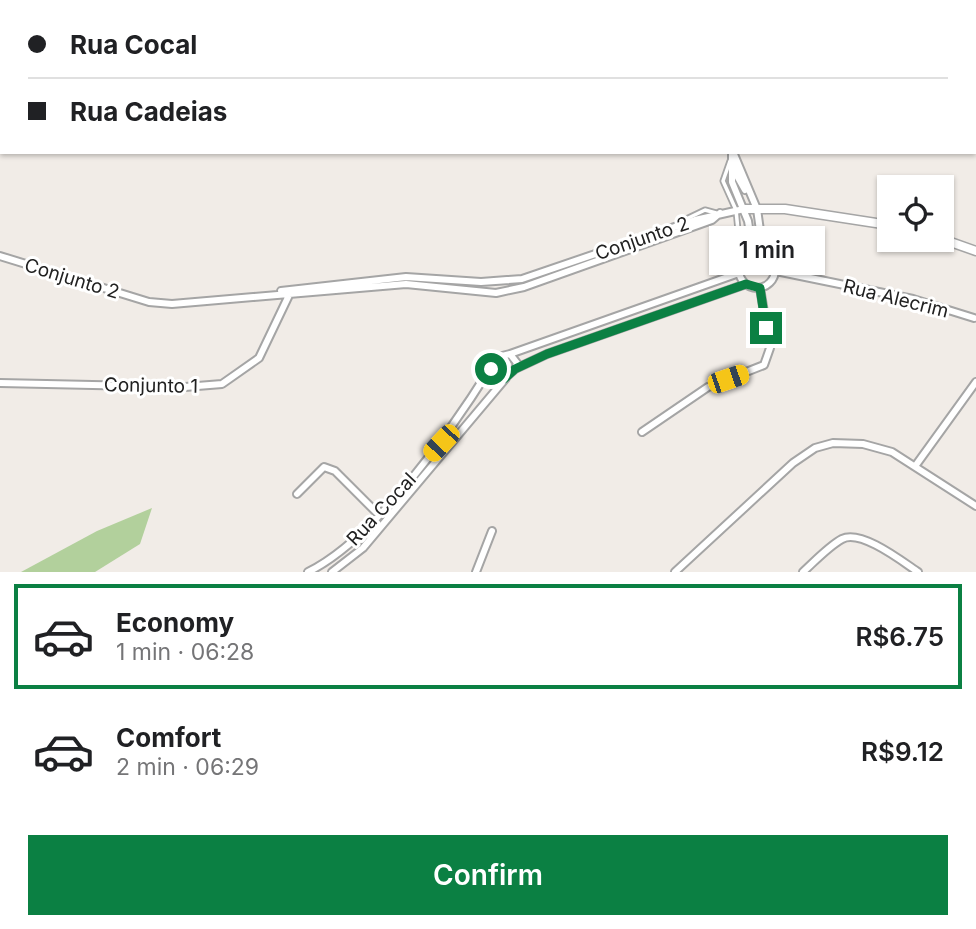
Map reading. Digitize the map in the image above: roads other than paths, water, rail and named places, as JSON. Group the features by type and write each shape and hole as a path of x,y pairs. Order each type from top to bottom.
{"street":[{"path":"733,155 757,209 763,252"},
{"path":"733,155 732,184 753,252"},
{"path":"740,209 796,210 877,223"},
{"name":"Conjunto 2","path":"406,280 496,293 718,213 740,209"},
{"path":"954,243 976,251"},
{"path":"739,273 500,356 492,366 493,375 506,378 515,369 547,354 746,284 760,288 768,285 776,271 770,256 763,252 753,252 741,261 739,273 746,284"},
{"name":"Conjunto 2","path":"0,256 149,302 192,303 406,280 535,280"},
{"name":"Rua Alecrim","path":"776,271 913,299 974,318"},
{"path":"642,432 708,387 764,365 770,348 760,288"},
{"name":"Conjunto 1","path":"0,383 185,387 222,384 259,358 291,291"},
{"path":"510,354 517,363 515,369"},
{"name":"Rua Cocal","path":"308,572 340,552 378,514 447,436 492,366"},
{"name":"Rua Cocal","path":"332,572 363,548 506,378"},
{"path":"916,466 976,382"},
{"path":"675,572 793,463 815,448 838,442 863,444 892,452 976,506"},
{"path":"297,494 324,467 335,471 378,514"},
{"path":"476,572 492,531"},
{"path":"803,572 843,538 853,537 883,549 918,572"}],"lane":[{"path":"740,209 741,261"}]}
